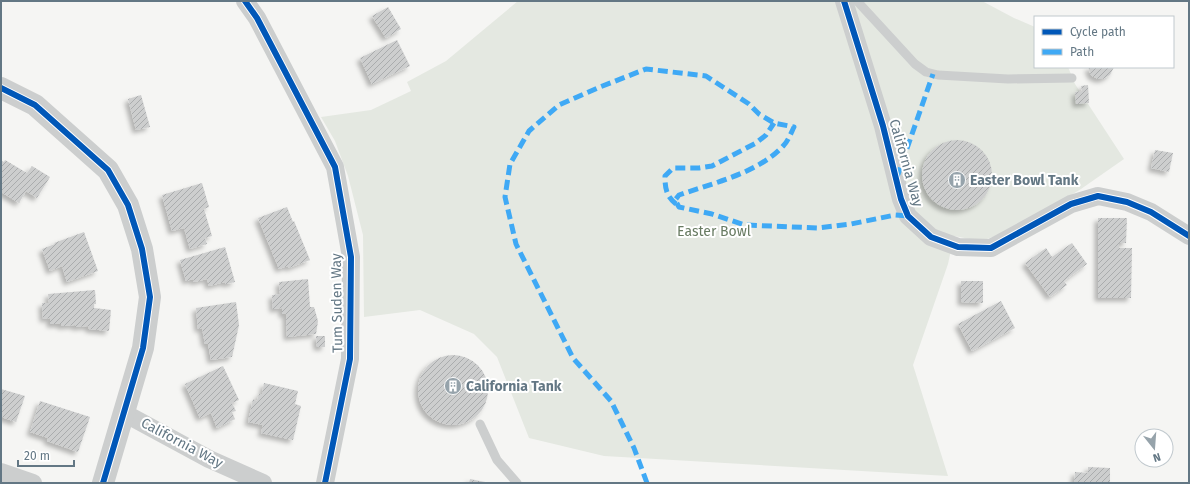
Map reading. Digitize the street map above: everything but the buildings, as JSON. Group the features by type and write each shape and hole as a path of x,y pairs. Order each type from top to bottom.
{"street":[{"name":"Tum Suden Way","path":"245,1 257,18 335,167 351,257 350,359 325,483"},
{"name":"California Way","path":"844,1 883,126 901,199 908,216 931,237 958,247 991,248 1071,204 1098,196 1127,202 1150,212 1189,236"},
{"path":"1,88 35,105 108,170 128,205 142,250 150,297 143,348 103,483"},
{"name":"California Way","path":"124,412 209,459 263,483"},
{"path":"1,472 33,483"}],"lane":[{"path":"857,1 915,64 926,72 938,75 1008,79 1072,78"},
{"path":"480,424 497,460 517,483"}],"green space":[{"name":"Easter Bowl","path":"518,1 982,1 1034,27 1034,68 1068,68 1075,84 1124,159 1081,189 1010,232 980,241 954,236 948,264 913,365 948,476 604,456 529,438 497,357 474,334 420,310 364,317 363,235 348,176 335,141 321,117 371,110 411,91 407,82 446,61"}],"marked path":[{"path":"647,483 634,448 611,401 573,358 516,244 505,197 510,164 529,131 559,105 646,69 706,76 749,104 759,114 774,123 794,127 788,139 774,155 762,163 735,176 679,195 675,200 679,207 712,214 745,225 817,228 851,224 895,215 908,216"},
{"path":"897,177 933,74"},
{"path":"676,204 668,195 665,184 665,176 673,168 699,168 712,166 756,143 766,135 774,123"}],"cycle path":[{"path":"245,1 257,18 335,167 351,257 350,359 325,483"},
{"path":"844,1 883,126 901,199 908,216 931,237 958,247 991,248 1071,204 1098,196 1127,202 1151,212 1189,236"},
{"path":"1,88 35,105 108,170 128,205 142,249 150,297 143,348 103,483"}],"place":[{"name":"Easter Bowl Tank","path":"957,180"},
{"name":"California Tank","path":"453,386"}]}
